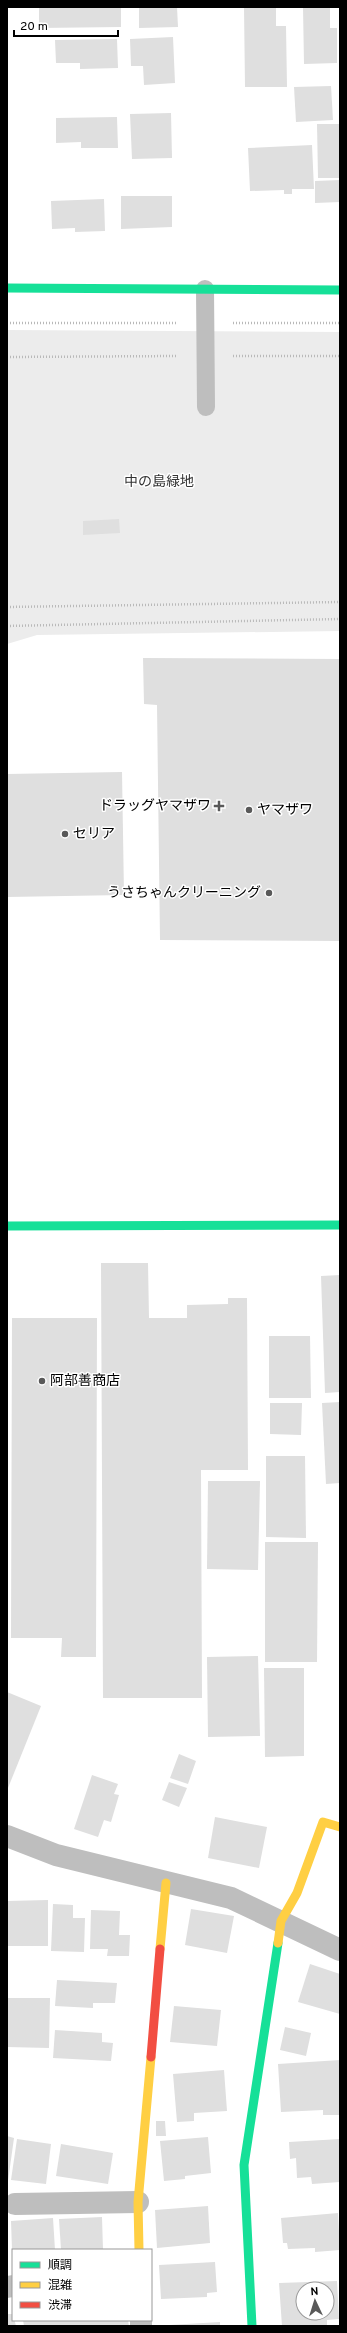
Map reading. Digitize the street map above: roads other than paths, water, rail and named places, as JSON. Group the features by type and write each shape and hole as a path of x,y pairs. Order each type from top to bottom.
{"street":[{"path":"7,288 340,290"},
{"path":"7,1226 340,1225"},
{"path":"252,2326 244,2165 281,1921 297,1893 323,1822 340,1827"},
{"path":"7,1836 56,1855 231,1898 340,1950"},
{"path":"139,2249 138,2202 166,1883"},
{"path":"15,2204 138,2202"}],"lane":[{"path":"204,289 206,407"}],"place":[{"name":"ドラッグヤマザワ","path":"219,806"},
{"name":"ヤマザワ","path":"249,810"},
{"name":"セリア","path":"65,834"},
{"name":"うさちゃんクリーニング","path":"269,893"},
{"name":"阿部善商店","path":"42,1381"}],"park label":[{"name":"中の島緑地","path":"159,482"}]}
